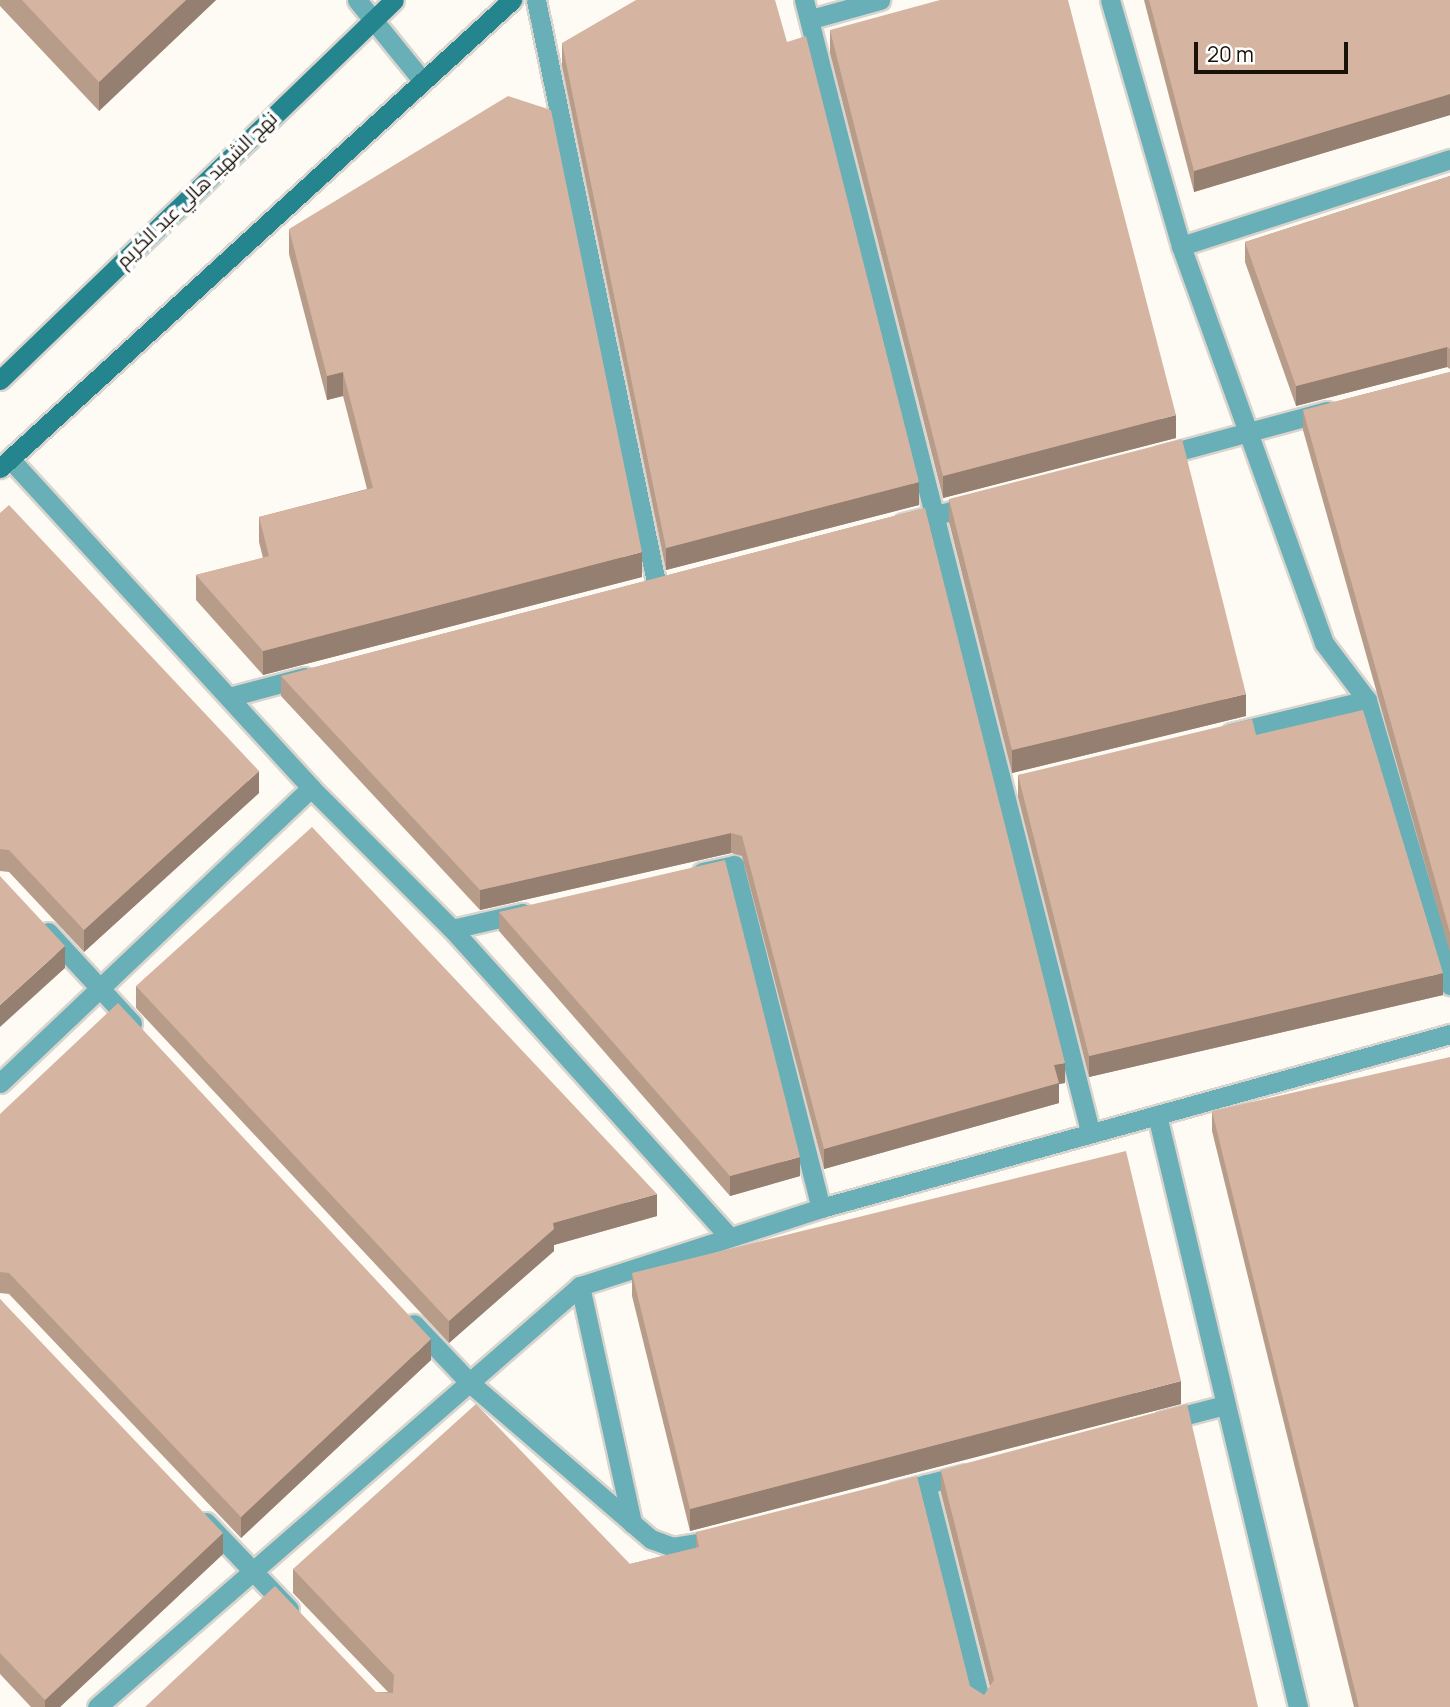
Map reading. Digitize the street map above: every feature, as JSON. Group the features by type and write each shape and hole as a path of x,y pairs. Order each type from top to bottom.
{"main road":[{"name":"نهج الشهيد هالي عبد الكريم","path":"0,380 394,0"},
{"path":"5,464 512,0"}],"street":[{"path":"357,0 422,80"},
{"path":"536,0 656,582"},
{"path":"804,0 811,19 932,516 1090,1130"},
{"path":"811,19 880,0"},
{"path":"1110,0 1181,246 1252,430 1325,643 1367,700 1450,985"},
{"path":"1181,246 1450,159"},
{"path":"1145,460 1345,406"},
{"path":"5,464 229,697 311,788 452,929 728,1235"},
{"path":"879,529 998,499"},
{"path":"629,589 682,576"},
{"path":"229,697 323,672"},
{"path":"1205,739 1367,700"},
{"path":"1002,788 1029,782"},
{"path":"0,1083 103,992 311,788"},
{"path":"681,877 734,864 821,1208"},
{"path":"452,929 546,907"},
{"path":"37,920 150,1042"},
{"path":"97,1707 250,1569 580,1286 728,1235 1090,1130 1157,1115 1450,1034"},
{"path":"1157,1115 1298,1707"},
{"path":"580,1286 632,1523"},
{"path":"394,1303 470,1383 632,1523 674,1547 743,1534"},
{"path":"1147,1426 1225,1405"},
{"path":"873,1498 991,1467"},
{"path":"926,1484 982,1707"},
{"path":"195,1510 308,1628"}],"building":[{"path":"22,0 186,0 99,82"},
{"path":"636,0 775,0 787,42 806,36 919,482 666,548 562,43"},
{"path":"940,0 1068,0 1176,415 943,476 830,30"},
{"path":"1149,0 1450,0 1450,94 1194,171"},
{"path":"508,96 551,110 642,552 263,651 196,575 269,556 259,517 373,488 343,372 327,376 289,229"},
{"path":"1450,176 1450,349 1447,347 1296,386 1245,242"},
{"path":"1450,372 1450,933 1303,410"},
{"path":"1182,439 1246,694 1012,750 949,499"},
{"path":"9,505 259,771 84,930 9,850 0,849 0,513"},
{"path":"925,508 1065,1063 1054,1065 1059,1083 824,1149 742,836 731,833 480,890 281,676"},
{"path":"1363,710 1443,973 1089,1056 1018,775 1252,719 1256,735"},
{"path":"312,827 657,1194 553,1223 554,1229 449,1321 136,986"},
{"path":"725,860 800,1157 730,1176 499,912"},
{"path":"0,876 65,946 0,1005"},
{"path":"118,1003 431,1339 241,1517 9,1273 0,1272 0,1114"},
{"path":"1450,1057 1450,1707 1359,1707 1212,1111"},
{"path":"1126,1151 1181,1381 690,1509 632,1273"},
{"path":"0,1299 223,1533 45,1700 0,1653"},
{"path":"476,1404 630,1564 699,1547 696,1532 917,1476 970,1686 984,1695 994,1680 941,1470 1187,1404 1258,1707 145,1707 275,1586 376,1692 393,1693 394,1675 293,1569"}]}
